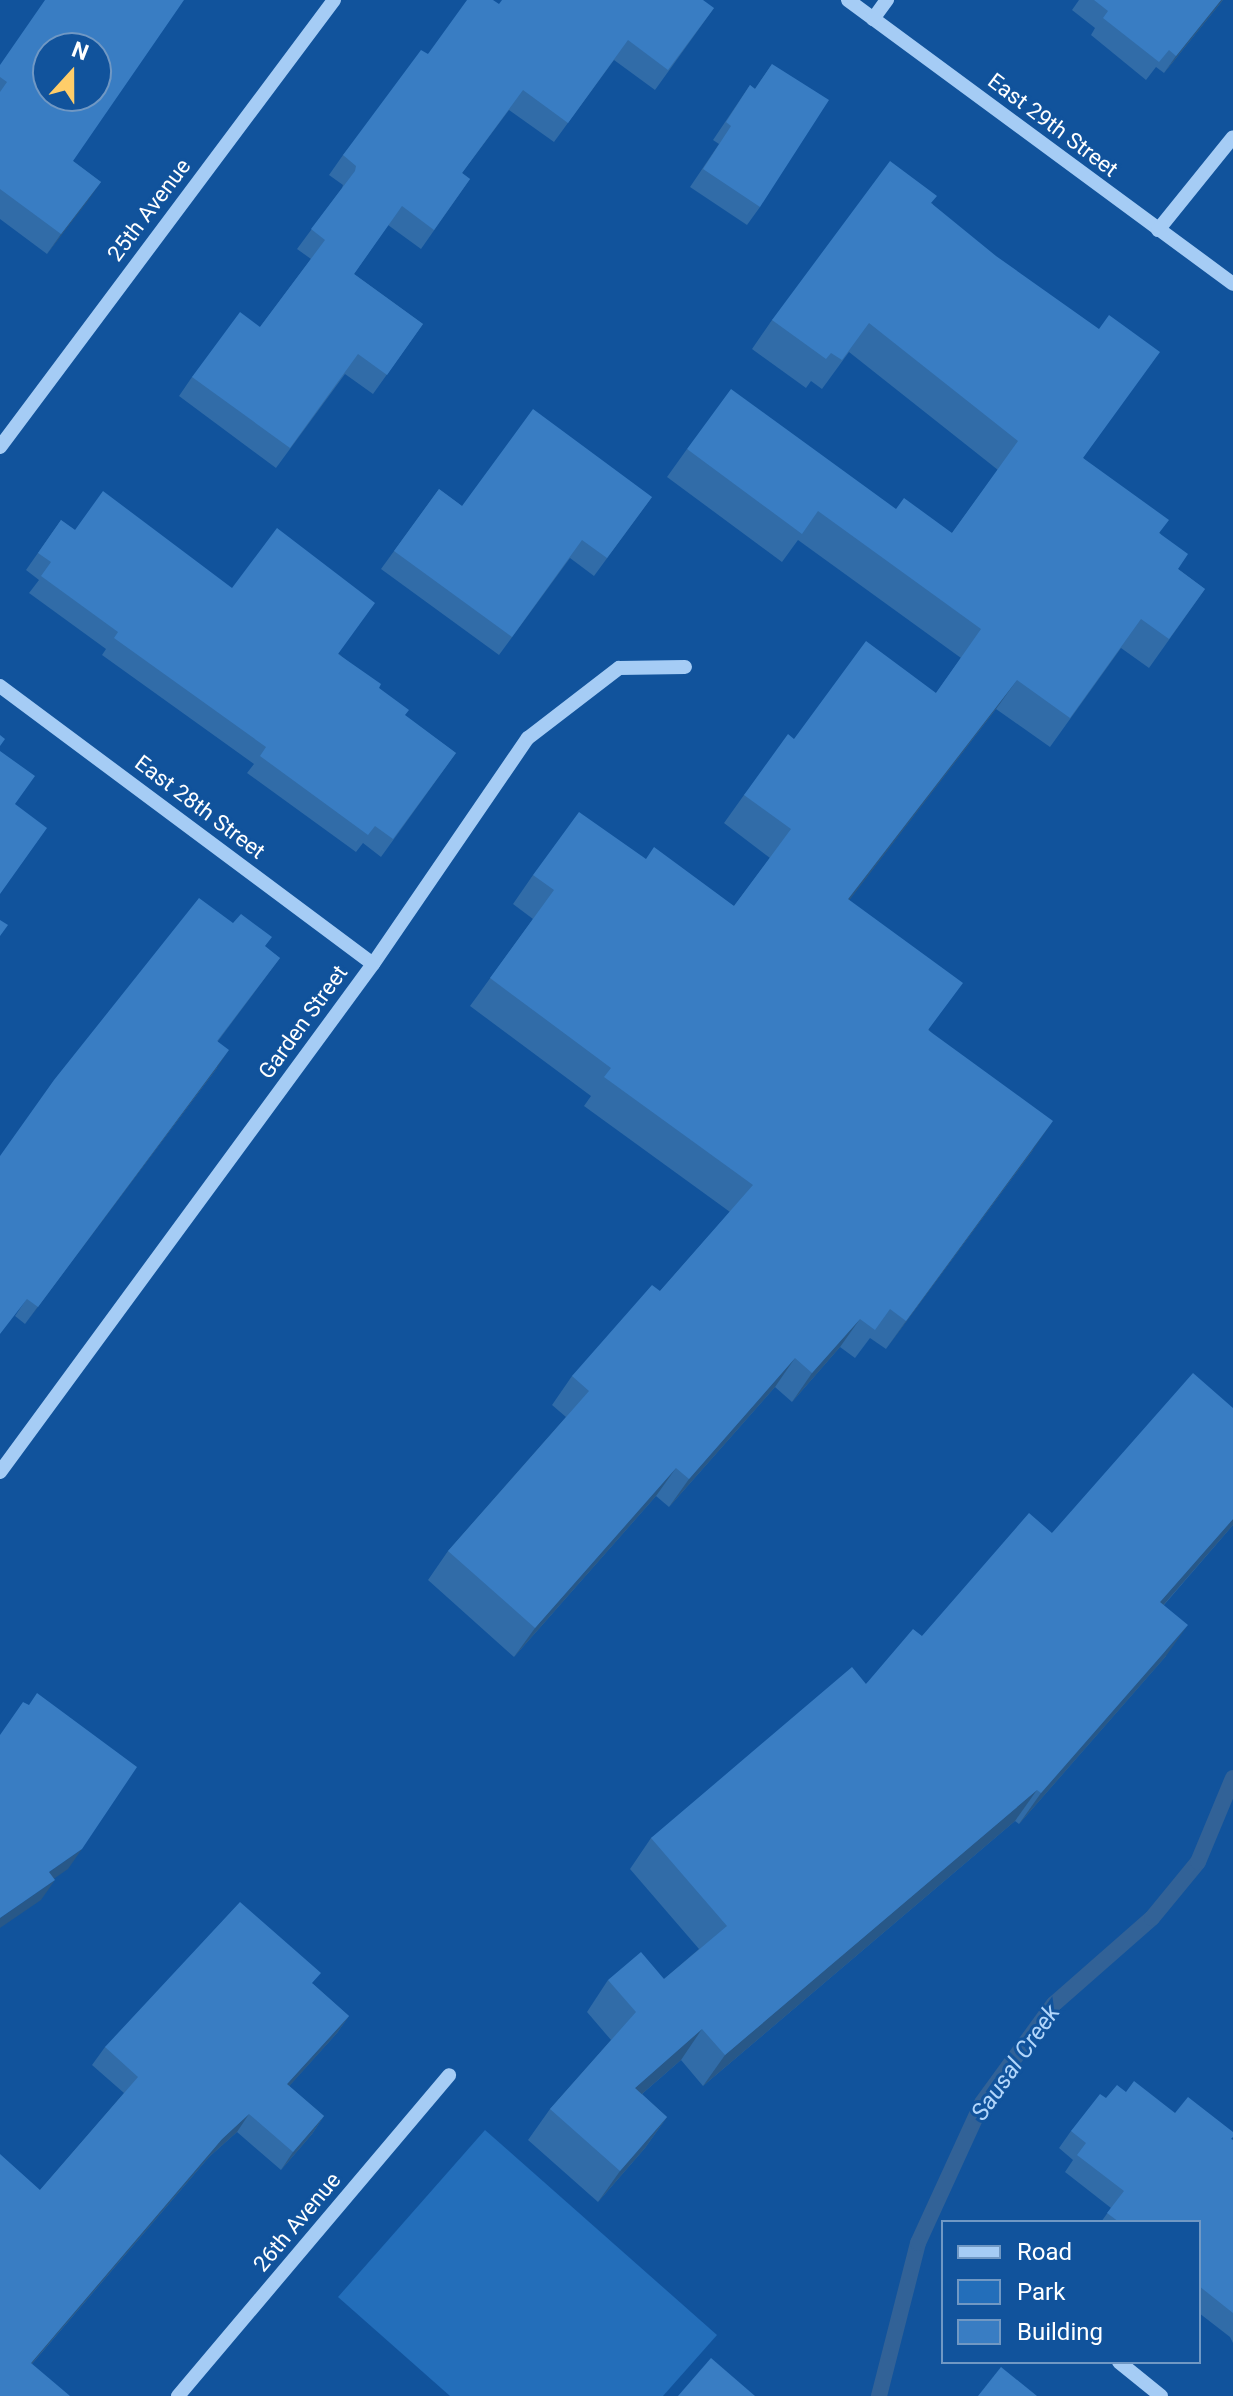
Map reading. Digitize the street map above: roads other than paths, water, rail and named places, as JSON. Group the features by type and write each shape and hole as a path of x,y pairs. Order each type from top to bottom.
{"street":[{"name":"25th Avenue","path":"0,447 334,0"},
{"name":"East 29th Street","path":"848,0 1233,284"},
{"path":"873,19 887,0"},
{"path":"1158,230 1233,137"},
{"name":"Garden Street","path":"0,1472 373,964 528,738 619,668 685,667"},
{"name":"East 28th Street","path":"0,686 373,964"},
{"name":"26th Avenue","path":"178,2396 449,2075"},
{"path":"1121,2364 1161,2396"}],"waterway":[{"name":"Sausal Creek","path":"879,2396 918,2243 982,2103 1054,2004 1152,1918 1198,1862 1233,1778"}]}
